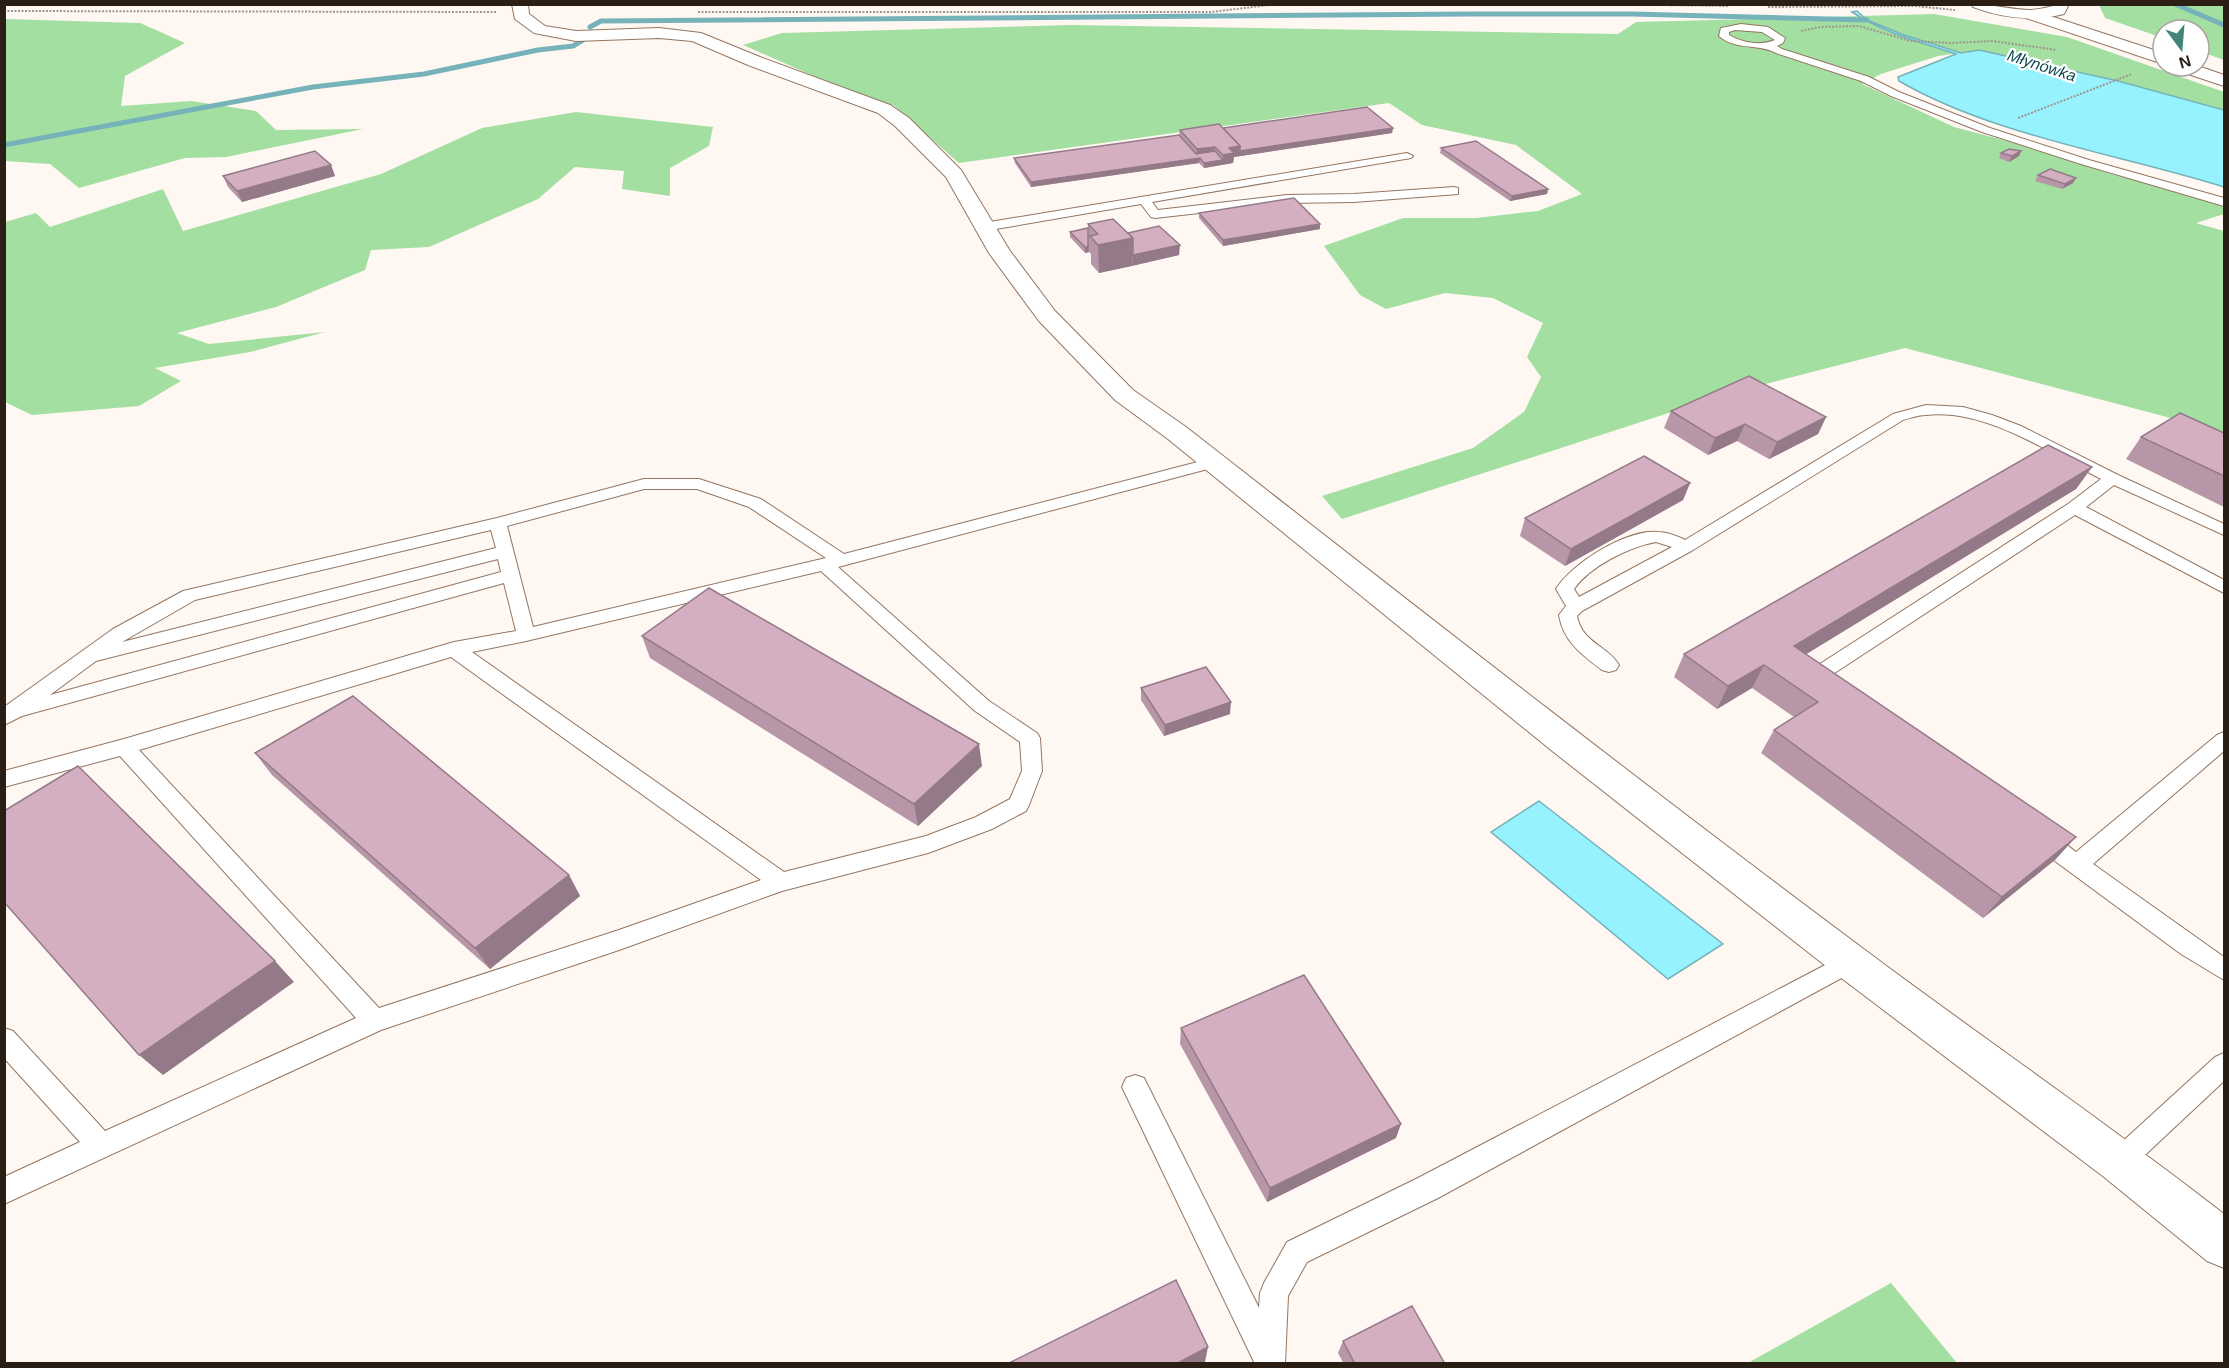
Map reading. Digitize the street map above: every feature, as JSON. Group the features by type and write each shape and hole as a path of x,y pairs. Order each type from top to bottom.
{"street":[{"path":"520,4 521,16 540,30 576,36 672,33 695,36 884,109 902,122 954,174 1000,253 1047,316 1124,395 1158,418 1545,727 1850,962 2120,1161 2224,1244"},
{"path":"1972,4 2003,12 2032,15 2051,14 2061,7 2098,27 2151,47"},
{"path":"527,22 537,7"},
{"path":"2032,15 2151,55"}],"lane":[{"path":"1769,45 1780,41 1780,38 1763,29 1735,27 1728,28 1723,33 1728,39 1743,44 1769,45 1779,51 1865,79 1917,103 1986,130 2085,162 2224,202"},
{"path":"984,227 1407,156"},
{"path":"1145,201 1155,214 1287,199 1354,198 1454,190"},
{"path":"1609,664 1581,644 1569,627 1568,615 1576,607 1687,546 1898,417 1926,410 1963,412 2015,429 2112,478 2224,530"},
{"path":"4,779 124,747 454,649 526,635 832,562 1213,463"},
{"path":"1845,697 1816,676 2074,508 2112,478"},
{"path":"4,1191 375,1021 619,940 781,882 928,843 984,823 1018,805 1032,771 1030,738 982,706 832,562 755,503 699,484 644,484 498,523 189,595 120,634 7,716"},
{"path":"2074,508 2224,587"},
{"path":"498,523 526,635"},
{"path":"1576,607 1565,589 1568,581 1597,560 1640,541 1656,537 1687,546"},
{"path":"85,658 504,552"},
{"path":"7,716 510,575"},
{"path":"454,649 781,882"},
{"path":"2077,864 2224,740"},
{"path":"124,747 375,1021"},
{"path":"2029,830 2224,970"},
{"path":"1270,1362 1274,1293 1297,1252 1428,1188 1850,962"},
{"path":"4,1039 101,1146"},
{"path":"2120,1161 2224,1065"},
{"path":"1136,1088 1270,1362"}],"path":[{"path":"692,12 1211,12 1278,4"},
{"path":"1593,4 1732,6"},
{"path":"1766,7 1937,7 1992,17 2003,12"},
{"path":"4,11 503,12"},
{"path":"1795,36 1802,30 1812,28 1850,26 1911,40 1992,41 2059,50"},
{"path":"2010,120 2133,75 2124,70"}],"green space":[{"path":"2099,5 2224,5 2224,60 2211,55 2211,18 2151,18 2151,34 2105,18"},
{"path":"1934,14 2067,37 2151,66 2151,78 2184,78 2224,92 2224,108 2221,109 2118,81 1979,50 1938,56 1881,74 1862,84 1954,127 2026,146 2114,175 2224,199 2224,214 2196,223 2224,231 2224,432 1905,348 1730,393 1342,519 1322,496 1473,448 1524,412 1541,377 1527,357 1543,323 1493,298 1445,293 1386,309 1360,295 1324,246 1403,218 1476,218 1538,211 1582,194 1516,145 1422,125 1389,103 959,163 894,106 818,78 743,45 782,33 1071,25 1618,34 1636,22"},
{"path":"5,19 140,23 185,43 125,76 121,106 191,101 256,111 276,130 363,129 226,157 185,158 79,188 50,164 5,161"},
{"path":"576,112 713,127 709,146 670,168 670,196 622,189 624,171 575,167 538,199 429,247 371,250 365,270 276,307 177,333 209,344 325,332 250,352 155,368 181,381 139,406 32,415 5,402 5,222 36,213 50,227 163,189 183,231 381,174 482,128"},
{"path":"1891,1283 1957,1363 1748,1363"}],"water":[{"name":"Młynówka","path":"1857,11 1867,20 1904,35 1961,53 1979,50 2118,81 2224,110 2224,187 2016,130 1936,100 1899,81 1898,77 1956,54 1889,31 1864,19 1852,12"},
{"path":"1539,801 1723,944 1668,979 1491,832"}],"building":[{"path":"1367,107 1393,128 1240,151 1240,146 1223,128"},
{"path":"1219,124 1240,146 1229,148 1234,153 1223,155 1215,147 1197,149 1180,130"},
{"path":"1179,135 1196,154 1215,151 1223,160 1204,163 1200,158 1031,182 1014,158"},
{"path":"1476,141 1548,189 1512,196 1441,148"},
{"path":"2009,149 2021,151 2012,156 2001,153"},
{"path":"315,151 331,165 237,191 223,176"},
{"path":"2050,169 2076,178 2065,184 2038,175"},
{"path":"1294,198 1320,224 1223,240 1199,213"},
{"path":"1113,219 1133,238 1098,245 1090,236 1098,234 1088,224"},
{"path":"1159,226 1180,245 1133,255 1133,238 1128,233"},
{"path":"1088,228 1088,247 1085,247 1070,232"},
{"path":"1749,376 1826,417 1777,442 1745,424 1715,438 1671,411"},
{"path":"2180,413 2224,433 2224,476 2141,437"},
{"path":"2048,445 2092,467 1794,646 2076,837 2002,897 1774,730 1818,702 1764,665 1728,686 1684,654"},
{"path":"1644,456 1690,483 1571,549 1525,518"},
{"path":"709,588 979,744 914,804 642,636"},
{"path":"1206,667 1231,702 1165,725 1141,688"},
{"path":"353,696 569,875 475,948 255,753"},
{"path":"78,766 275,961 139,1055 4,902 4,811"},
{"path":"1304,975 1401,1124 1270,1188 1181,1028"},
{"path":"1176,1280 1208,1347 1176,1364 1007,1364"},
{"path":"1412,1306 1445,1364 1355,1364 1343,1341"}],"waterway":[{"path":"2175,4 2224,25"},
{"path":"590,27 601,21 1470,14 1632,14 1867,20"},
{"path":"4,145 313,87 424,74 538,50 573,46 583,40"}]}
